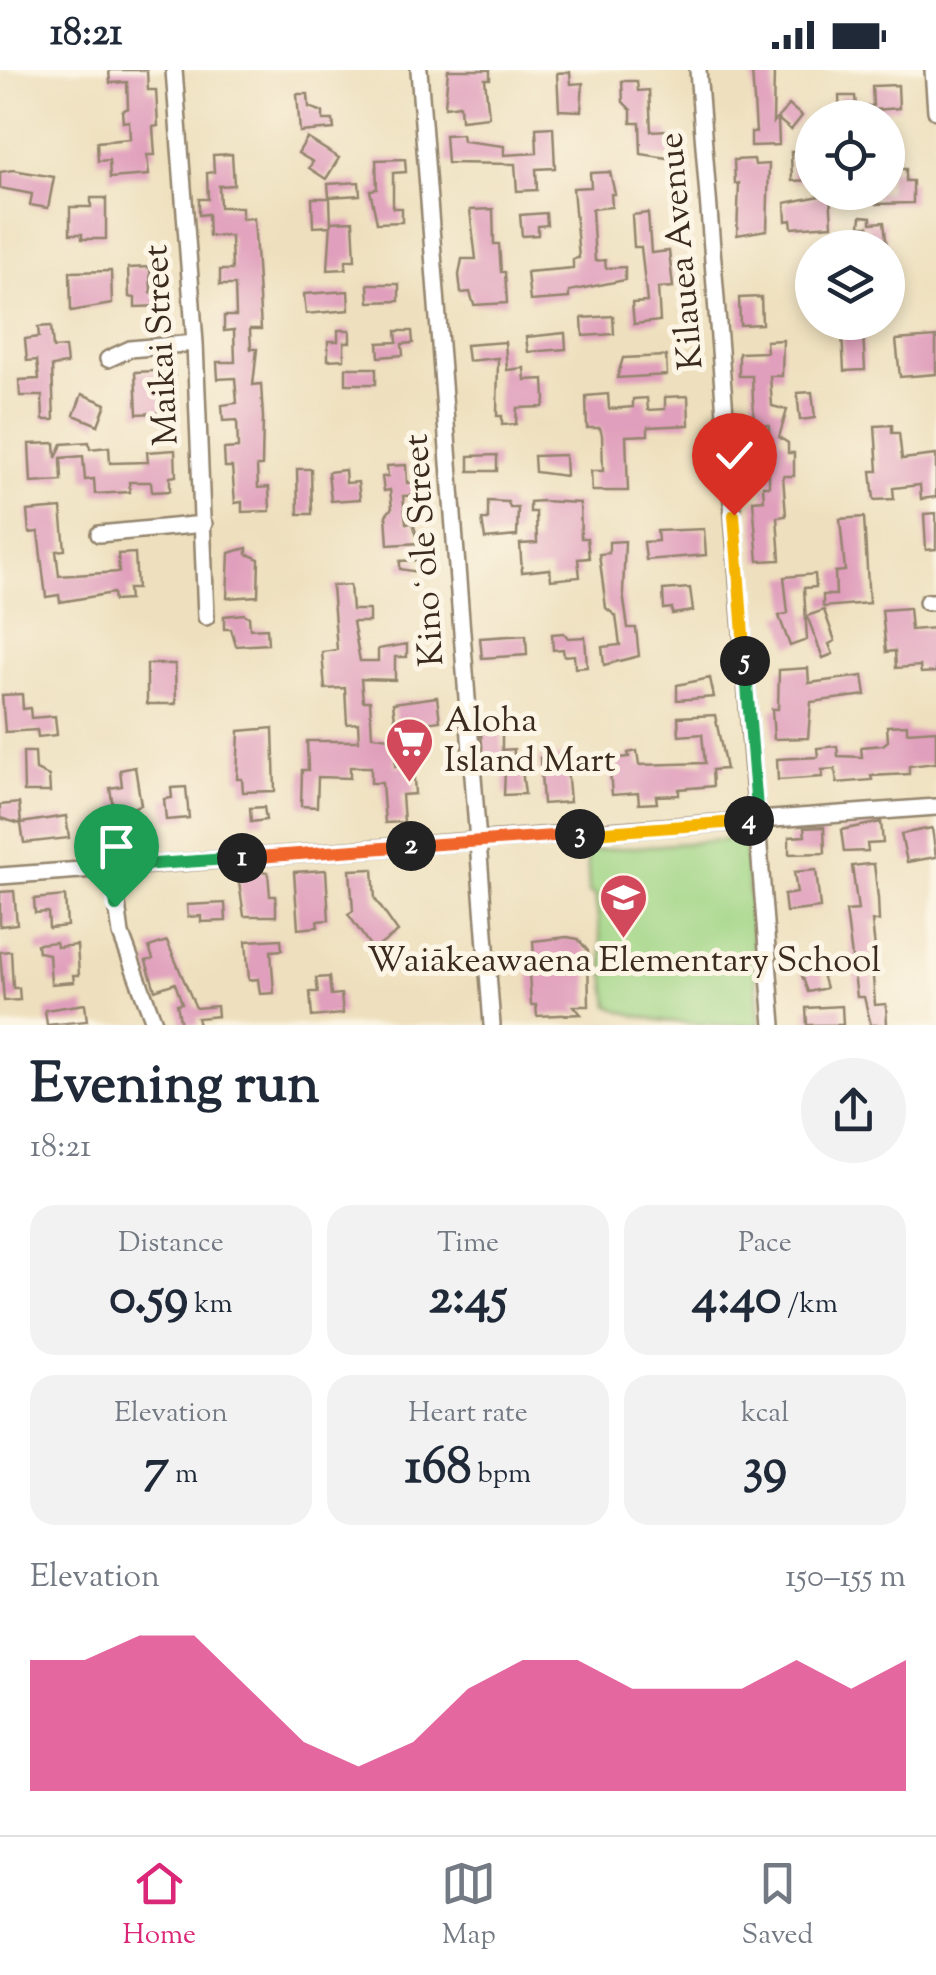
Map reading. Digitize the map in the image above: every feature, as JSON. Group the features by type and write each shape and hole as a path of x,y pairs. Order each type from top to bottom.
{"street":[{"name":"Maikai Street","path":"174,70 195,344 206,617"},
{"name":"Kinoʻole Street","path":"419,70 492,1025"},
{"name":"Kilauea Avenue","path":"698,70 773,1025"},
{"path":"933,70 936,111"},
{"path":"108,359 130,348 195,344"},
{"path":"99,534 204,524"},
{"path":"0,876 936,808"},
{"path":"112,867 121,934 154,1025"}],"green space":[{"path":"736,839 745,846 760,1025 662,1020 609,1006 595,895 589,893 587,851"}],"building":[{"path":"109,70 147,70 148,90 156,90 158,126 153,127 155,155 147,155 149,175 110,178 109,160 98,161 97,142 130,139 129,121 123,122 122,111 128,108 127,82 110,83"},
{"path":"448,70 490,70 490,79 485,79 489,117 461,120 460,105 445,107"},
{"path":"752,70 774,70 773,123 789,105 795,110 795,125 791,130 778,119 779,145 751,146 751,132 756,132"},
{"path":"570,72 571,84 583,83 581,111 559,110 557,73"},
{"path":"622,81 637,81 638,91 649,90 651,131 668,130 671,155 667,158 641,154 640,123 631,123 631,110 623,102"},
{"path":"898,85 899,100 873,100 872,86"},
{"path":"297,94 308,94 309,107 323,112 323,120 333,120 334,129 300,132"},
{"path":"839,96 855,96 855,100 839,100"},
{"path":"553,127 555,168 536,169 537,190 517,191 515,164 447,163 445,135 462,134 463,141 504,146 504,155 537,153 536,128"},
{"path":"307,138 339,158 326,179 309,168 313,162 298,153"},
{"path":"791,152 795,152 795,181 792,181"},
{"path":"232,154 234,185 219,186 220,207 242,207 242,219 254,218 261,329 250,329 251,349 257,349 253,385 261,384 263,418 258,488 269,487 270,511 242,512 242,502 235,503 232,467 225,467 224,449 238,448 237,420 223,421 222,405 237,403 235,378 218,379 217,362 235,362 234,330 224,331 224,316 236,316 235,285 220,285 220,270 232,270 231,236 209,236 208,214 199,215 199,199 208,199 207,173 214,172 213,155"},
{"path":"405,159 406,172 393,173 393,208 402,208 402,222 377,223 370,190 377,189 376,160"},
{"path":"754,159 755,165 769,164 767,230 737,235 739,183 735,184 734,160"},
{"path":"905,169 906,181 913,181 913,203 905,203"},
{"path":"13,170 54,177 48,208 30,205 32,194 0,188 0,172"},
{"path":"610,172 615,194 611,194 612,207 592,209 595,261 605,260 606,268 625,267 625,280 569,291 569,298 530,301 527,272 573,268 573,259 579,258 573,188 591,187 590,173"},
{"path":"359,182 360,195 329,197 328,184"},
{"path":"91,198 106,198 106,239 82,239 82,234 70,234 70,207 91,207"},
{"path":"312,198 330,198 331,226 313,227"},
{"path":"795,201 795,210 831,210 832,225 792,228 791,220 786,221 785,203"},
{"path":"493,209 494,244 499,244 507,303 474,305 470,292 461,293 459,275 462,259 476,259 470,210"},
{"path":"546,213 547,225 538,226 538,235 522,236 520,215"},
{"path":"648,213 651,253 669,251 673,287 658,288 660,321 634,324 632,303 647,302 641,247 634,247 632,215"},
{"path":"861,216 871,217 871,223 884,222 885,230 868,230 868,226 860,226"},
{"path":"353,221 355,260 346,260 346,269 328,270 331,222"},
{"path":"150,267 151,292 161,291 162,306 135,307 135,298 129,297 128,268"},
{"path":"111,271 112,304 71,311 70,272"},
{"path":"368,284 399,284 399,301 369,302"},
{"path":"348,291 349,310 306,314 304,294"},
{"path":"761,297 762,324 740,325 739,298"},
{"path":"613,316 614,334 583,336 582,318"},
{"path":"51,326 53,348 65,347 67,364 52,366 54,420 43,420 42,396 20,396 19,380 39,379 37,360 27,361 25,339 39,337 38,327"},
{"path":"338,330 350,330 350,342 344,342 344,359 328,360 328,341 338,341"},
{"path":"396,331 412,331 413,343 402,344 403,355 379,357 378,343 397,342"},
{"path":"565,333 566,349 528,352 526,337"},
{"path":"936,337 936,374 900,377 896,340"},
{"path":"783,340 782,376 770,376 772,406 787,410 779,437 788,443 788,453 794,453 794,476 783,476 786,516 777,517 780,560 758,561 753,501 764,500 763,486 769,486 769,425 754,426 752,376 739,376 739,353 767,352 766,341"},
{"path":"842,340 863,340 865,370 844,371"},
{"path":"505,342 507,370 524,368 525,380 544,379 545,400 543,407 517,408 516,424 502,425 502,416 497,416 498,358 468,361 466,345"},
{"path":"666,356 667,375 617,378 623,358"},
{"path":"346,368 376,368 376,384 346,384"},
{"path":"174,370 176,412 137,414 135,372"},
{"path":"812,392 815,418 800,420 797,393"},
{"path":"82,394 106,404 98,425 74,415"},
{"path":"608,394 609,409 633,407 633,399 647,398 648,410 665,409 665,397 688,396 689,425 648,427 648,435 626,436 628,491 592,491 591,471 603,471 602,435 600,428 587,428 586,396"},
{"path":"892,425 892,433 899,433 902,459 936,455 936,497 921,499 920,485 893,488 894,499 874,500 871,471 878,471 875,426"},
{"path":"89,442 90,449 109,447 110,463 148,462 147,452 175,450 176,476 170,477 170,491 152,492 151,482 129,482 130,492 95,494 94,479 85,480 83,456 61,458 62,481 31,483 29,444 55,443 56,458 62,444"},
{"path":"497,455 497,471 469,471 469,456"},
{"path":"565,455 566,476 535,472 534,456"},
{"path":"406,465 407,483 418,482 420,495 403,496 406,523 413,523 419,543 388,545 386,515 392,508 390,490 384,491 382,477 388,476 387,466"},
{"path":"297,469 311,469 312,514 298,514"},
{"path":"345,470 346,483 358,482 360,499 331,501 328,472"},
{"path":"488,501 508,502 510,508 518,508 517,536 485,539 482,520 488,520"},
{"path":"530,502 580,503 581,538 587,538 589,558 578,559 580,577 551,580 550,569 522,572 520,544 537,543 536,512 530,512"},
{"path":"61,508 65,550 56,551 59,576 119,572 118,554 135,553 137,589 128,589 129,600 114,601 113,593 60,602 59,595 46,597 38,532 29,533 27,511"},
{"path":"936,513 936,549 926,550 924,514"},
{"path":"864,517 869,603 823,607 823,595 836,595 835,572 845,571 840,519"},
{"path":"704,529 706,555 646,560 644,542 658,541 657,531"},
{"path":"625,541 623,593 628,628 636,628 639,656 604,665 602,647 620,645 616,616 606,608 599,554 609,553 609,542"},
{"path":"247,548 247,554 259,559 258,596 227,598 229,553"},
{"path":"417,560 418,572 400,569 400,561"},
{"path":"815,574 816,587 804,588 807,640 790,646 779,616 788,613 784,577"},
{"path":"350,585 352,610 369,610 369,622 353,622 360,661 378,661 378,649 407,644 407,657 395,657 395,680 361,679 363,701 370,701 372,736 398,739 395,766 413,764 415,794 402,795 404,822 385,823 382,783 371,783 371,767 350,767 350,778 318,777 317,807 301,806 302,770 308,770 307,741 359,741 358,723 347,724 345,688 325,689 322,652 337,650 332,586"},
{"path":"690,588 693,611 672,614 672,608 664,609 663,590"},
{"path":"909,608 911,630 935,628 936,672 921,673 920,666 896,668 895,651 886,652 882,610"},
{"path":"824,610 835,641 829,644 833,654 823,658 807,616"},
{"path":"224,616 249,617 250,629 267,628 268,644 236,646 231,629 224,629"},
{"path":"564,633 568,638 585,637 587,667 575,668 574,655 564,656 563,649 553,650 552,634"},
{"path":"526,635 527,655 482,658 480,638"},
{"path":"147,664 175,664 176,704 147,704"},
{"path":"808,668 809,683 863,676 866,695 811,702 808,738 774,739 772,709 778,709 779,670"},
{"path":"710,678 714,697 677,700 677,685"},
{"path":"22,694 23,709 30,708 31,718 55,716 57,735 38,737 37,730 5,732 2,695"},
{"path":"437,697 440,721 396,727 393,703"},
{"path":"715,715 726,769 712,770 713,786 679,789 679,795 656,796 657,803 639,804 638,793 612,795 609,759 629,757 628,753 637,751 639,765 705,763 702,734 679,736 678,717"},
{"path":"907,725 907,732 936,730 936,763 909,766 909,774 871,776 872,780 837,783 835,769 822,770 822,777 778,780 777,759 818,757 817,748 837,746 838,756 862,757 861,747 888,741 887,726"},
{"path":"273,728 275,791 243,792 242,779 237,779 239,731"},
{"path":"481,732 502,733 502,750 514,749 513,770 522,770 525,794 504,795 505,770 484,769"},
{"path":"23,752 35,752 36,770 49,776 50,792 24,792"},
{"path":"566,756 570,802 543,804 540,758"},
{"path":"135,767 141,805 114,814 110,788 122,786 120,770"},
{"path":"186,787 189,818 166,820 164,799 172,798 171,788"},
{"path":"19,803 21,823 66,816 69,838 24,843 21,824 0,818 0,805"},
{"path":"264,807 266,820 251,822 250,808"},
{"path":"881,822 883,843 867,844 868,851 844,852 841,830"},
{"path":"824,827 825,853 789,854 789,837 805,836 804,828"},
{"path":"932,828 936,857 907,862 901,834"},
{"path":"874,864 879,921 872,921 875,1005 886,1004 887,1025 871,1025 864,997 857,997 846,911 858,910 852,866"},
{"path":"245,869 268,872 270,896 276,896 276,916 244,916 238,876 246,875"},
{"path":"373,869 375,899 398,932 373,950 348,914 353,911 350,870"},
{"path":"326,870 329,920 317,921 318,927 298,929 294,872"},
{"path":"816,870 820,908 786,912 784,895 797,893 794,872"},
{"path":"14,891 17,924 0,926 0,892"},
{"path":"65,896 67,926 49,928 48,912 35,913 34,899"},
{"path":"225,903 226,921 201,922 201,916 188,917 187,905"},
{"path":"281,939 282,950 271,951 274,993 260,994 258,979 249,980 246,941"},
{"path":"578,939 588,951 589,1006 574,1006 581,1014 537,1016 536,1005 531,1005 528,956 534,956 533,941"},
{"path":"167,941 196,1008 217,1006 218,1016 197,1018 199,1025 181,1025 177,1004 182,1003 175,983 155,990 146,961 153,959 149,947"},
{"path":"56,942 57,947 77,945 79,975 73,975 74,982 51,984 49,954 38,952 37,944"},
{"path":"11,951 13,988 19,988 20,1000 4,1001 0,952"},
{"path":"818,961 826,988 808,992 800,970 804,964"},
{"path":"329,977 331,995 341,994 343,1014 312,1017 310,992 318,992 316,978"},
{"path":"85,1004 87,1021 47,1025 45,1010"},
{"path":"842,1006 843,1025 807,1025 806,1008"}],"place":[{"name":"Aloha Island Mart","path":"409,784"},
{"name":"Waiākeawaena Elementary School","path":"624,940"}],"route":[{"path":"116,906 112,867 758,821 734,515"}]}
